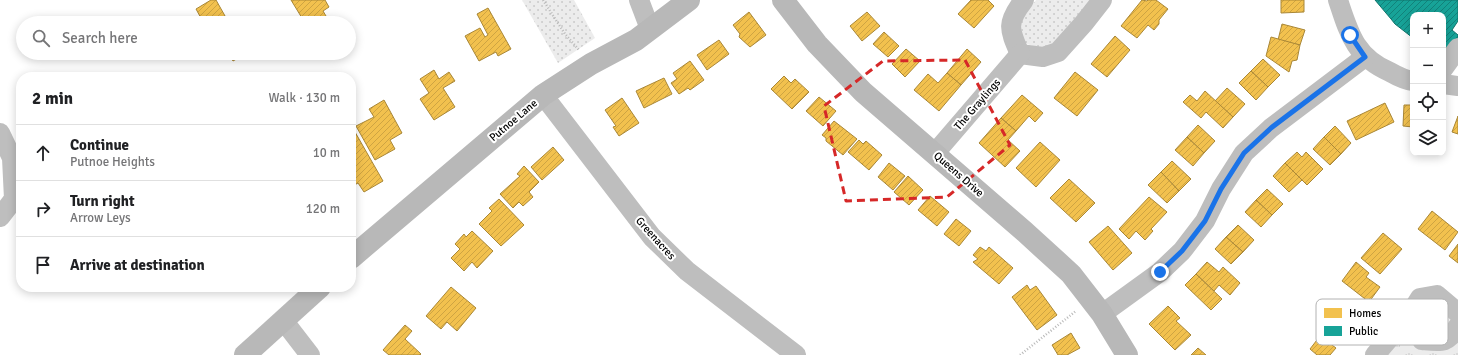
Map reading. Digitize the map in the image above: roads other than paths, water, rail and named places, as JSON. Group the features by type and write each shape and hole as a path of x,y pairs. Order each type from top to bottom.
{"street":[{"path":"639,0 650,29"},
{"name":"Putnoe Lane","path":"356,254 543,95 591,64 636,40 689,0"},
{"name":"Queens Drive","path":"783,0 817,44 864,92 1072,274 1097,307 1127,355"},
{"path":"1024,0 1010,23 1012,36 1020,54 1043,57 1058,52 1102,0"},
{"path":"1338,0 1350,35 1365,57 1380,68 1410,80"},
{"path":"1446,65 1458,48"},
{"name":"The Graylings","path":"934,153 1020,54"},
{"path":"1097,307 1160,272 1182,251 1205,221 1221,189 1244,153 1266,133 1365,57"},
{"path":"1446,84 1458,86"},
{"name":"Greenacres","path":"543,95 652,237 687,271 796,355"},
{"path":"0,133 12,158 16,186"},
{"path":"0,218 16,202"},
{"path":"245,355 314,292"},
{"path":"1419,299 1437,295 1442,299"},
{"path":"1448,304 1458,312"},
{"path":"283,320 310,355"},
{"path":"1448,339 1452,337 1458,326"},
{"path":"1375,355 1384,345"}]}
